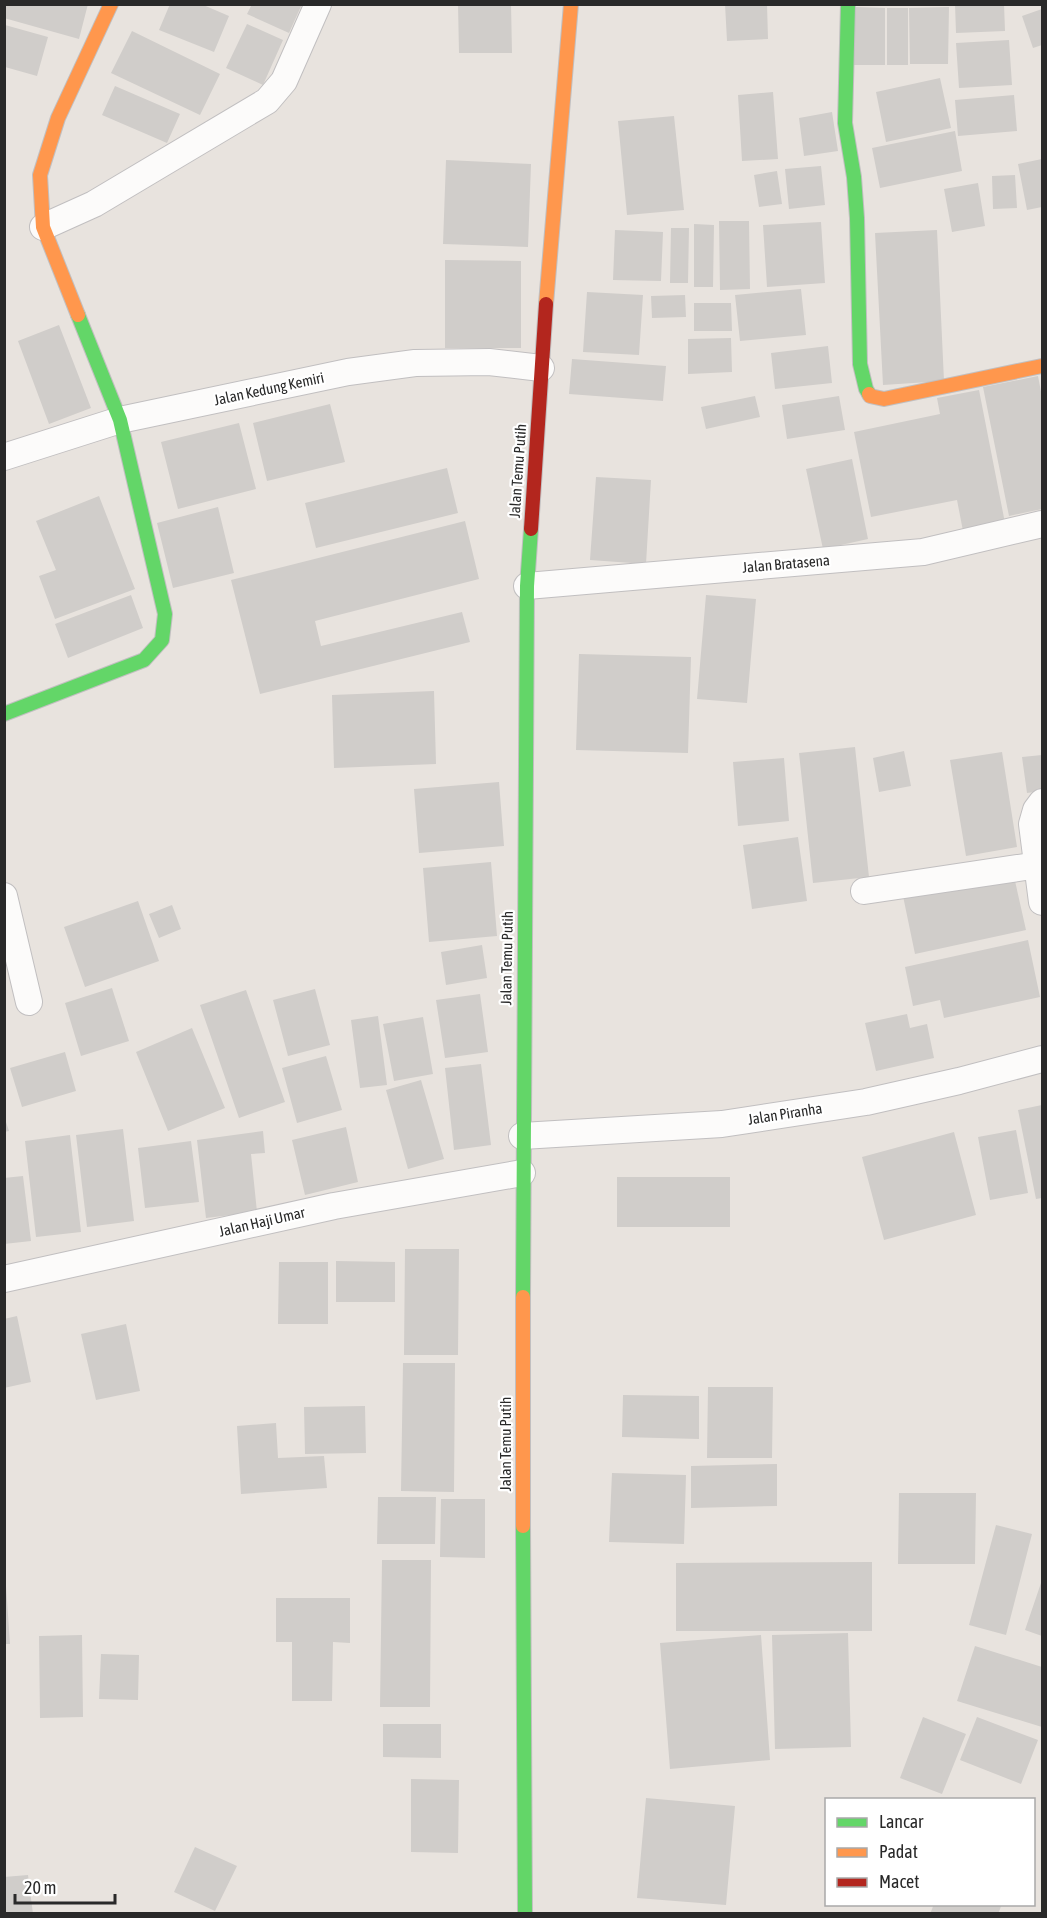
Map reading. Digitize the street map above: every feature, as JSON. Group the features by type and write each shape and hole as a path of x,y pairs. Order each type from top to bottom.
{"street":[{"path":"4,714 144,660 162,640 165,614 120,420 43,227 40,175 58,118 111,4"},
{"path":"43,227 94,204 267,101 284,81 318,4"},
{"name":"Jalan Temu Putih","path":"525,1914 522,1136 527,586 541,368 571,4"},
{"path":"849,4 845,123 854,177 860,364 866,389 870,396 884,399 1042,366"},
{"name":"Jalan Kedung Kemiri","path":"4,457 120,420 348,372 415,363 489,363 541,368"},
{"name":"Jalan Bratasena","path":"527,586 923,552 1042,524"},
{"path":"1042,802 1036,810 1032,824 1042,902"},
{"path":"864,891 1038,866"},
{"path":"4,896 29,1002"},
{"name":"Jalan Piranha","path":"522,1136 722,1124 866,1102 1042,1059"},
{"name":"Jalan Haji Umar","path":"4,1279 334,1206 522,1173"}],"building":[{"path":"4,4 88,4 79,39 4,18"},
{"path":"170,4 201,4 229,16 214,52 159,30"},
{"path":"252,4 302,4 289,33 247,14"},
{"path":"458,4 511,4 512,53 459,53"},
{"path":"725,4 767,4 768,39 727,41"},
{"path":"955,4 1004,4 1005,31 956,33"},
{"path":"854,7 885,8 885,65 854,65"},
{"path":"949,7 948,64 910,64 909,8"},
{"path":"887,8 908,8 908,65 887,65"},
{"path":"1042,9 1042,45 1033,48 1022,16"},
{"path":"247,24 283,40 263,85 226,68"},
{"path":"5,25 48,37 37,76 5,67"},
{"path":"132,31 220,74 200,115 111,73"},
{"path":"1009,40 1012,85 959,88 956,43"},
{"path":"940,78 951,128 886,142 876,92"},
{"path":"115,86 180,114 167,143 102,115"},
{"path":"773,92 778,159 742,161 738,95"},
{"path":"1014,95 1017,131 958,136 955,100"},
{"path":"832,112 838,151 804,156 799,118"},
{"path":"674,116 684,210 627,215 618,121"},
{"path":"955,131 962,171 880,188 872,148"},
{"path":"1042,159 1042,207 1027,210 1018,164"},
{"path":"446,160 531,164 528,247 443,244"},
{"path":"821,166 825,205 789,209 785,169"},
{"path":"777,171 782,204 759,207 754,175"},
{"path":"1015,175 1017,208 993,209 992,176"},
{"path":"978,183 985,226 952,232 944,189"},
{"path":"719,221 749,221 750,289 720,290"},
{"path":"821,222 825,283 767,287 763,225"},
{"path":"694,224 714,225 713,287 694,287"},
{"path":"671,228 689,228 688,283 670,283"},
{"path":"615,230 663,232 661,281 613,280"},
{"path":"937,230 944,381 883,385 875,233"},
{"path":"445,260 521,261 521,348 445,348"},
{"path":"801,289 806,335 740,341 735,295"},
{"path":"587,292 643,295 639,355 583,352"},
{"path":"685,295 686,317 652,318 651,296"},
{"path":"694,303 731,303 732,331 694,331"},
{"path":"59,325 91,408 49,424 18,341"},
{"path":"731,338 732,372 688,374 688,339"},
{"path":"828,346 832,383 775,389 771,353"},
{"path":"572,359 666,366 663,401 569,394"},
{"path":"1038,376 1042,397 1042,509 1009,516 983,387"},
{"path":"979,390 1005,523 963,531 957,500 871,517 854,432 940,414 937,398"},
{"path":"755,396 760,417 706,429 701,407"},
{"path":"839,396 845,430 787,439 782,405"},
{"path":"330,404 345,462 267,481 253,423"},
{"path":"239,423 256,489 178,509 161,442"},
{"path":"852,459 868,539 823,549 806,469"},
{"path":"447,468 458,513 316,548 305,503"},
{"path":"596,477 651,480 646,564 590,560"},
{"path":"99,496 135,589 55,619 39,576 56,570 36,521"},
{"path":"218,507 234,573 173,588 157,523"},
{"path":"465,521 479,579 315,621 321,646 462,612 470,642 260,694 231,580"},
{"path":"131,595 143,628 68,658 55,624"},
{"path":"706,595 756,599 747,703 697,699"},
{"path":"579,654 691,657 688,753 576,750"},
{"path":"434,691 436,764 334,768 332,695"},
{"path":"855,747 869,877 813,883 799,753"},
{"path":"904,751 911,786 879,792 873,758"},
{"path":"1002,752 1017,847 966,856 950,760"},
{"path":"1042,755 1042,791 1027,793 1022,757"},
{"path":"784,758 789,821 738,826 733,762"},
{"path":"499,782 504,846 419,853 414,789"},
{"path":"798,837 807,901 752,909 743,845"},
{"path":"491,862 497,936 429,942 423,868"},
{"path":"1013,872 1026,930 915,954 903,896"},
{"path":"138,901 159,961 85,987 64,927"},
{"path":"172,905 181,929 159,938 149,914"},
{"path":"1028,940 1040,997 944,1018 940,1000 913,1006 905,967"},
{"path":"482,945 487,978 446,985 441,952"},
{"path":"112,988 129,1041 81,1056 65,1003"},
{"path":"315,989 330,1045 288,1056 273,1000"},
{"path":"246,990 285,1102 239,1118 200,1005"},
{"path":"480,994 488,1052 445,1058 436,1000"},
{"path":"907,1014 910,1028 927,1024 934,1058 876,1071 865,1023"},
{"path":"378,1016 387,1085 360,1088 351,1020"},
{"path":"423,1017 433,1074 394,1081 383,1024"},
{"path":"192,1028 225,1108 168,1131 136,1052"},
{"path":"65,1052 76,1091 22,1107 10,1068"},
{"path":"326,1056 342,1110 297,1123 282,1068"},
{"path":"481,1064 491,1145 454,1150 445,1068"},
{"path":"421,1080 444,1159 408,1169 386,1090"},
{"path":"1042,1105 1042,1198 1036,1199 1018,1110"},
{"path":"4,1116 9,1131 4,1132"},
{"path":"346,1127 358,1182 305,1195 292,1140"},
{"path":"123,1129 134,1221 87,1227 76,1135"},
{"path":"1016,1130 1028,1193 990,1200 978,1137"},
{"path":"263,1131 265,1153 251,1154 257,1212 206,1218 197,1140"},
{"path":"954,1132 976,1215 884,1240 862,1157"},
{"path":"70,1135 81,1232 36,1237 25,1141"},
{"path":"191,1141 199,1202 145,1208 138,1148"},
{"path":"23,1176 31,1241 4,1244 4,1178"},
{"path":"617,1177 730,1177 730,1227 617,1227"},
{"path":"405,1249 459,1249 458,1355 404,1355"},
{"path":"336,1261 395,1262 395,1302 336,1302"},
{"path":"279,1262 328,1262 328,1324 278,1324"},
{"path":"17,1316 31,1382 4,1388 4,1319"},
{"path":"126,1324 140,1391 96,1400 81,1334"},
{"path":"403,1363 455,1363 454,1492 401,1491"},
{"path":"708,1387 773,1387 772,1458 707,1458"},
{"path":"623,1395 699,1396 699,1439 622,1437"},
{"path":"365,1406 366,1453 305,1454 304,1407"},
{"path":"276,1423 278,1458 324,1456 327,1488 241,1494 237,1426"},
{"path":"777,1464 777,1506 691,1508 691,1466"},
{"path":"612,1473 686,1475 684,1544 609,1542"},
{"path":"899,1493 976,1493 975,1564 898,1564"},
{"path":"378,1497 436,1497 435,1544 377,1544"},
{"path":"441,1499 485,1499 485,1558 440,1557"},
{"path":"996,1525 1032,1534 1006,1635 969,1625"},
{"path":"382,1560 431,1560 430,1707 380,1707"},
{"path":"872,1562 872,1631 676,1631 676,1563"},
{"path":"1042,1580 1042,1636 1025,1630"},
{"path":"4,1586 6,1586 10,1644 4,1644"},
{"path":"276,1598 350,1598 350,1643 333,1642 332,1701 292,1701 292,1642 276,1642"},
{"path":"848,1633 851,1747 775,1749 772,1635"},
{"path":"82,1635 83,1717 40,1718 39,1636"},
{"path":"761,1635 770,1760 670,1769 660,1643"},
{"path":"975,1646 1042,1667 1042,1727 957,1701"},
{"path":"101,1654 139,1655 138,1700 99,1699"},
{"path":"923,1717 966,1734 942,1794 900,1778"},
{"path":"977,1717 1038,1740 1021,1784 960,1760"},
{"path":"383,1724 441,1724 441,1758 383,1757"},
{"path":"411,1779 459,1780 458,1853 411,1852"},
{"path":"646,1798 735,1806 726,1905 637,1898"},
{"path":"195,1847 237,1866 215,1911 174,1892"},
{"path":"28,1875 33,1914 4,1914 4,1877"},
{"path":"933,1906 1001,1906 998,1914 930,1914"}],"traffic: fast":[{"path":"848,4 845,123 854,177 857,218 860,364 869,394"},
{"path":"4,714 144,660 162,640 165,614 120,420 78,315"},
{"path":"523,1297 527,586 531,529"},
{"path":"523,1526 525,1914"}],"traffic: slow":[{"path":"78,315 43,227 40,175 58,118 111,4"},
{"path":"546,304 571,4"},
{"path":"869,394 884,399 1042,366"},
{"path":"523,1297 523,1526"}],"traffic: jam":[{"path":"531,529 546,304"}]}
